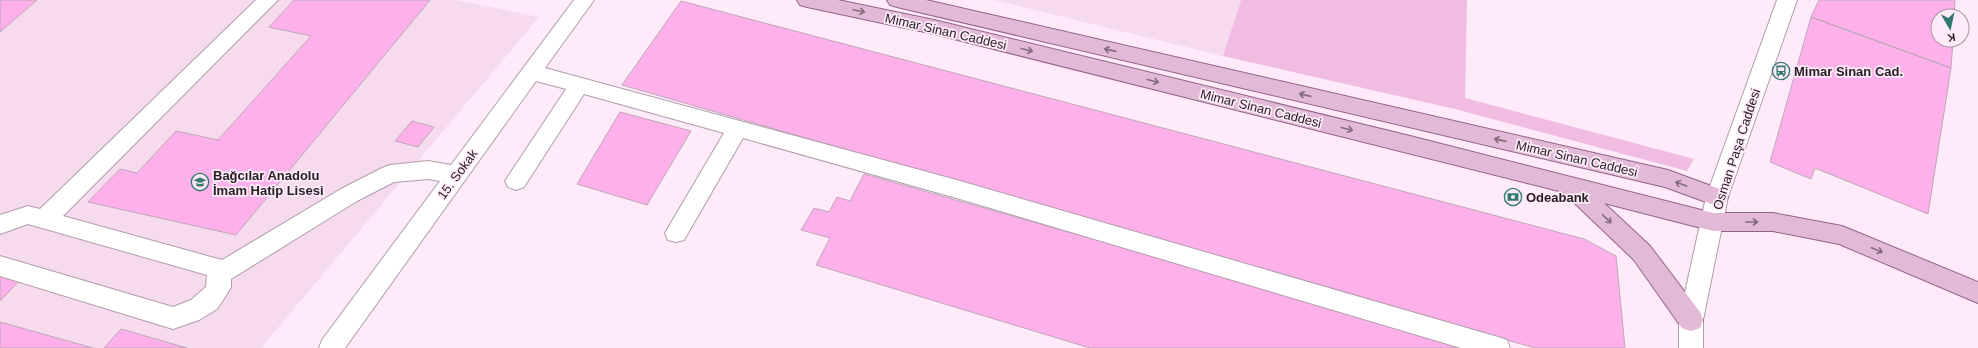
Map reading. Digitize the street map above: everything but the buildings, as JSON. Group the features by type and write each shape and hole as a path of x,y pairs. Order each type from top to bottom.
{"main road":[{"name":"Mimar Sinan Caddesi","path":"807,0 934,27 1567,184 1713,222 1773,222 1842,235 1978,293"},
{"name":"Mimar Sinan Caddesi","path":"897,0 934,4 1668,180 1717,198"},
{"path":"1567,184 1607,219 1642,253 1691,320"}],"street":[{"path":"44,220 268,0"},
{"name":"15. Sokak","path":"331,348 584,0"},
{"name":"Osman Paşa Caddesi","path":"1691,348 1691,320 1717,198 1787,0"},
{"path":"532,72 954,188 1498,348"},
{"path":"516,181 579,85"},
{"path":"676,233 738,128"},
{"path":"220,274 349,195 390,174 428,170 457,175"},
{"path":"0,225 18,217 28,215 216,268 220,274 220,282 212,298 200,308 187,315 173,318 0,266"}],"shaded area":[{"name":"Bağcılar Anadolu İmam Hatip Lisesi","path":"0,0 456,0 539,17 261,348 0,348"},
{"path":"994,0 1241,0 1223,56"},
{"path":"1241,0 1467,0 1465,98 1694,159 1687,171 1455,109 1223,56"}],"place":[{"name":"Mimar Sinan Cad.","path":"1781,71"},
{"name":"Bağcılar Anadolu İmam Hatip Lisesi","path":"200,182"},
{"name":"Odeabank","path":"1513,197"}]}
